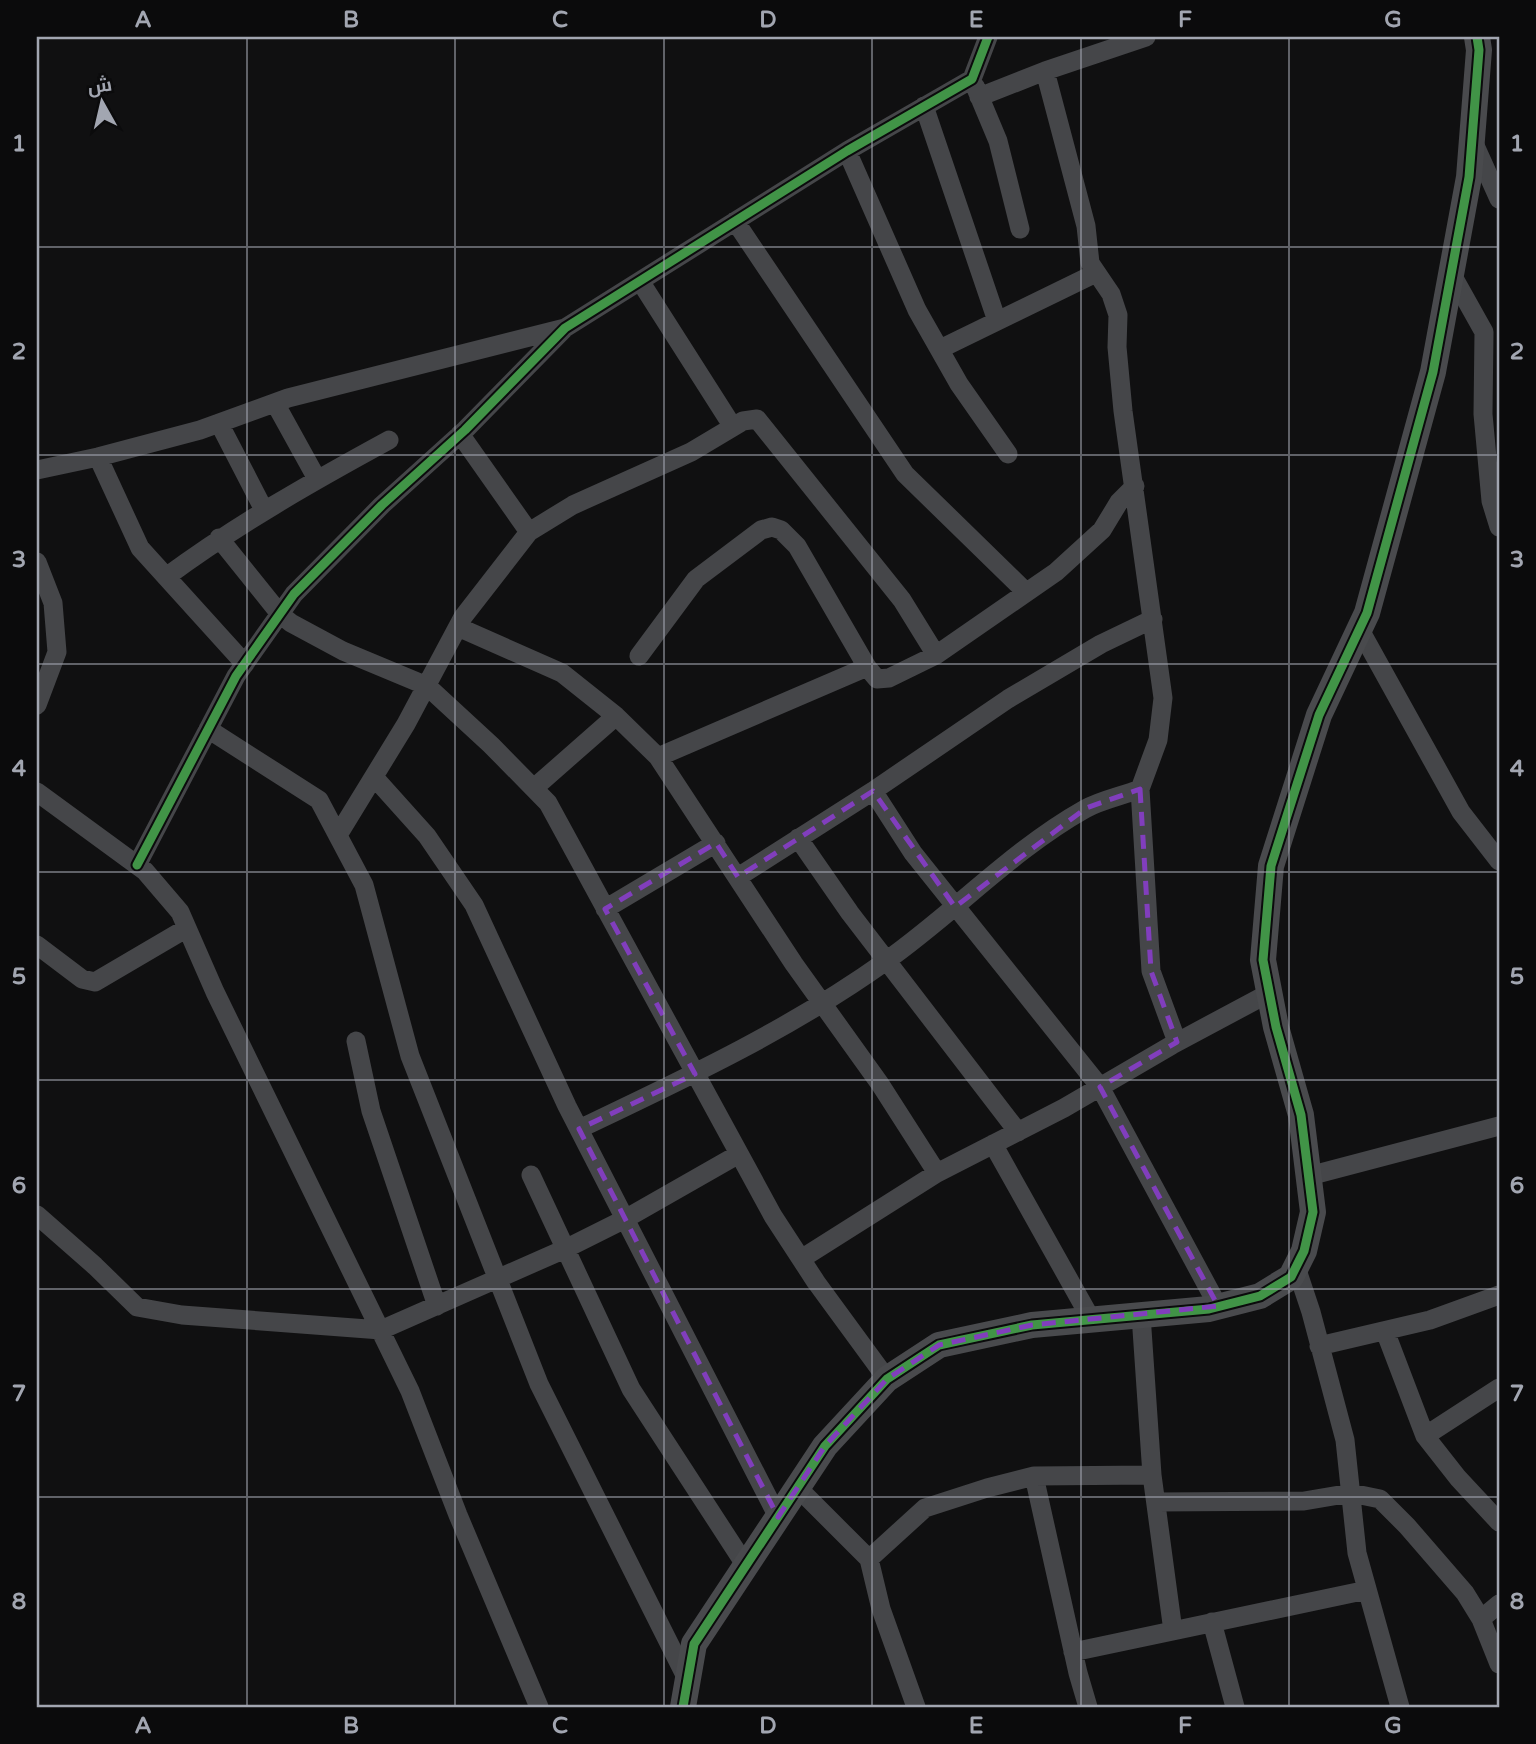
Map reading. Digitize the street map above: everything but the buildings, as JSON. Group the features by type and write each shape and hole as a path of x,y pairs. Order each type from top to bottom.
{"street":[{"path":"988,37 976,88 998,141 1020,229"},
{"path":"137,865 236,676 294,594 565,328 847,151 924,106 976,88 1045,71 1146,37"},
{"path":"683,1707 694,1644 825,1446 887,1379 939,1345 1032,1325 1218,1306 1260,1296 1291,1276 1304,1251 1313,1212 1301,1115 1263,960 1271,866 1318,715 1367,613 1433,372 1469,177 1479,50 1477,37"},
{"path":"1045,71 1086,226 1090,263 1111,294 1118,315 1117,346 1123,411 1163,698 1158,740 1140,789 1150,971 1178,1042"},
{"path":"924,106 997,321"},
{"path":"1472,138 1499,200"},
{"path":"847,151 917,310 959,384 1008,454"},
{"path":"735,221 905,474 1027,592"},
{"path":"940,349 1096,273"},
{"path":"1451,273 1484,332 1483,414 1491,501 1499,527"},
{"path":"640,281 733,427"},
{"path":"37,470 98,457 219,423 275,402 565,328"},
{"path":"275,402 317,479"},
{"path":"338,835 427,686 471,606 529,532 573,505 691,452 743,421 757,419 902,600 936,655"},
{"path":"219,423 264,510"},
{"path":"460,434 529,532"},
{"path":"166,577 219,538 264,510 389,440"},
{"path":"98,457 140,548 245,664"},
{"path":"639,656 696,579 761,530 772,527 781,530 797,546 867,667 877,679 890,678 936,655 1056,572 1102,530 1119,502 1135,486"},
{"path":"219,538 280,614 291,623 343,652 427,686 548,803 773,1216 887,1379"},
{"path":"37,562 53,603 57,652 37,705"},
{"path":"738,877 873,791 1008,699 1101,644 1153,619"},
{"path":"458,627 562,673 616,716 658,757 822,1003 880,1084 937,1173"},
{"path":"1359,628 1461,812 1499,861"},
{"path":"37,645 57,652"},
{"path":"658,757 867,667"},
{"path":"534,788 616,716"},
{"path":"208,729 319,800 364,885 410,1056 539,1384 688,1681"},
{"path":"374,777 427,836 474,905 579,1129 778,1517"},
{"path":"579,1129 695,1074 822,1003 887,961 1026,849 1086,808 1140,789"},
{"path":"873,791 913,853 1100,1087 1218,1306"},
{"path":"37,792 145,871 180,912 215,992 410,1391 463,1528 539,1707"},
{"path":"798,838 887,961 1018,1132"},
{"path":"605,909 716,843"},
{"path":"37,945 82,979 95,982 187,928"},
{"path":"801,1259 937,1173 1018,1132 1269,993"},
{"path":"356,1041 370,1111 437,1306"},
{"path":"1308,1176 1499,1126"},
{"path":"993,1144 1091,1320"},
{"path":"37,1215 137,1307 182,1315 381,1330 565,1249 625,1219 739,1154"},
{"path":"531,1175 631,1389 746,1566"},
{"path":"1296,1267 1311,1312 1345,1440 1357,1553 1400,1707"},
{"path":"1320,1346 1430,1320 1499,1295"},
{"path":"1141,1315 1152,1475 1173,1630"},
{"path":"1385,1331 1425,1436 1458,1478 1499,1522"},
{"path":"1425,1436 1499,1388"},
{"path":"869,1559 925,1507 987,1488 1034,1476 1152,1475"},
{"path":"1034,1476 1088,1707"},
{"path":"797,1487 869,1559 881,1609 916,1707"},
{"path":"1156,1502 1304,1501 1351,1493 1380,1499 1465,1593 1481,1619 1499,1664"},
{"path":"1073,1652 1367,1590"},
{"path":"1481,1619 1499,1604"},
{"path":"1212,1622 1235,1707"}],"highlighted area":[{"path":"1140,789 1151,971 1177,1042 1100,1087 1218,1306 1032,1325 939,1345 887,1379 825,1446 778,1517 579,1129 695,1074 605,909 716,843 738,877 873,791 955,907 1086,808"}],"cycle path":[{"path":"137,865 236,676 294,594 382,505 465,430 565,328 847,151 972,79 988,37"},
{"path":"683,1707 694,1644 825,1446 887,1379 939,1345 1032,1325 1209,1309 1260,1296 1291,1277 1304,1251 1313,1212 1301,1115 1276,1027 1263,960 1271,866 1319,715 1367,613 1433,372 1469,177 1479,50 1477,37"}]}
